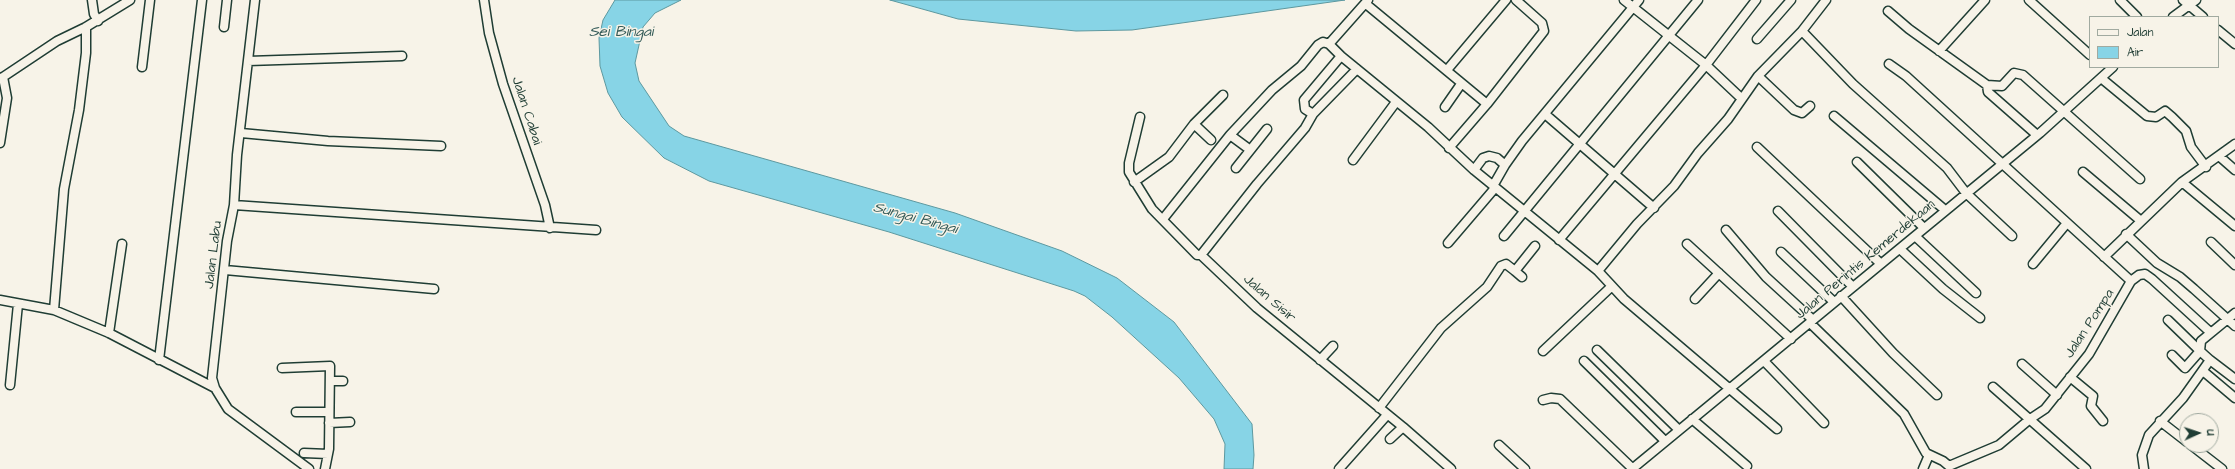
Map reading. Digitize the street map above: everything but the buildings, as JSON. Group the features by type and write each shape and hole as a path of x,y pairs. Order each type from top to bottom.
{"street":[{"path":"92,0 94,14 98,21"},
{"path":"0,143 7,98 2,78 57,41 98,21 130,0"},
{"path":"142,67 150,0"},
{"path":"159,360 202,0"},
{"path":"224,27 227,0"},
{"name":"Jalan Labu","path":"255,0 234,205 227,241 212,378 215,388 228,409 309,469"},
{"name":"Jalan Cabai","path":"484,0 489,33 503,84 545,205 550,228"},
{"path":"1447,70 1506,0"},
{"path":"1449,148 1487,104 1544,31 1542,22 1516,0"},
{"path":"1624,0 1706,65 1742,98"},
{"path":"1448,243 1494,187 1505,165 1545,114 1639,0"},
{"path":"1504,236 1698,0"},
{"path":"1559,240 1706,65 1756,0"},
{"path":"1757,39 1791,0"},
{"path":"1598,272 1637,224 1654,208 1728,119 1758,76 1802,31 1826,0"},
{"path":"1939,51 1985,0"},
{"path":"2029,0 2089,54"},
{"path":"2120,0 2136,16"},
{"path":"2174,16 2186,2 2196,0"},
{"path":"1329,44 1367,2 1447,70 1461,84 1487,104"},
{"path":"2186,2 2202,16"},
{"path":"1888,11 1909,29 1987,86 2002,86 2014,73 2019,73 2034,84 2140,179"},
{"path":"54,310 64,189 79,110 86,53 86,27"},
{"path":"1802,31 1853,84 1947,168 1966,193 2012,236"},
{"path":"2219,31 2235,44"},
{"path":"1164,219 1230,136 1272,90 1301,66 1318,45 1323,42 1329,44 1341,56 1428,127 1449,148 1494,187 1598,272 1624,299 1732,389 1776,429"},
{"path":"248,61 402,56"},
{"path":"1313,114 1305,109 1304,100 1341,56"},
{"name":"Jalan Pompa","path":"1889,64 1906,76 2000,164 2131,281 2100,337 2045,409 2030,418 1999,445 1953,468 1929,455"},
{"path":"1201,255 1256,184 1305,128 1313,114 1357,69"},
{"name":"Jalan Perintis Kemerdekaan","path":"1633,469 1665,441 1732,389 1841,296 2037,135 2101,78 2108,69"},
{"path":"1758,76 1794,110 1802,113 1810,106"},
{"path":"2101,78 2146,116 2156,117 2165,111 2186,131 2191,147 2206,167"},
{"path":"1445,107 1461,84"},
{"path":"1987,86 1988,92 2037,135"},
{"path":"1134,182 1169,157 1194,124 1222,95"},
{"path":"1353,160 1396,102"},
{"path":"1545,114 1654,208"},
{"path":"1834,116 1945,210"},
{"name":"Jalan Sisir","path":"1140,117 1129,163 1129,172 1152,208 1197,255 1201,255 1257,308 1403,427 1451,469"},
{"path":"1194,124 1211,140"},
{"path":"1236,168 1249,149 1267,129"},
{"path":"241,133 328,141 441,146"},
{"path":"1230,136 1249,149"},
{"path":"2104,257 2126,234 2142,221 2182,182 2206,167 2235,144"},
{"path":"1757,147 1881,264"},
{"path":"1474,170 1483,158 1489,156 1497,158 1505,165"},
{"path":"2219,156 2235,170"},
{"path":"1857,162 1924,228"},
{"path":"2083,172 2142,221"},
{"path":"2182,182 2235,226"},
{"path":"234,205 596,230"},
{"path":"1778,211 1853,287"},
{"path":"2033,264 2067,223"},
{"path":"1726,230 1766,277 1904,414 1920,445 1929,455 1923,469"},
{"path":"2126,234 2157,264 2180,277 2235,326"},
{"path":"1915,236 1976,293"},
{"path":"2211,242 2235,265"},
{"path":"108,334 122,244"},
{"path":"1687,244 1791,339"},
{"path":"1515,271 1535,246"},
{"path":"1900,249 1943,289 1980,318"},
{"path":"1780,252 1834,302"},
{"path":"1379,408 1441,328 1487,287 1501,266 1506,264 1522,277"},
{"path":"225,270 434,289"},
{"path":"1695,299 1719,273"},
{"path":"2131,281 2139,275 2145,274 2210,332"},
{"path":"1543,351 1565,328 1612,286"},
{"path":"1841,296 1893,353 1937,395"},
{"path":"0,300 54,310 108,334 215,388"},
{"path":"10,385 18,304"},
{"path":"2172,355 2185,368 2200,351 2200,342 2210,332 2235,313"},
{"path":"2168,320 2210,360 2235,379"},
{"path":"1320,360 1333,346"},
{"path":"1597,350 1679,430"},
{"path":"2144,469 2142,455 2149,435 2160,421 2183,398 2210,360"},
{"path":"1584,361 1665,441"},
{"path":"1764,361 1824,423"},
{"path":"2022,364 2057,395"},
{"path":"282,368 330,366 328,454 325,469"},
{"path":"2203,371 2235,398"},
{"path":"2070,377 2093,396 2091,406 2103,421"},
{"path":"330,381 343,381"},
{"path":"1993,387 2030,418 2086,469"},
{"path":"1543,400 1551,398 1560,399 1633,469"},
{"path":"296,412 329,412"},
{"path":"1339,469 1387,415"},
{"path":"1692,420 1747,466"},
{"path":"2160,421 2179,436"},
{"path":"329,422 350,422"},
{"path":"1390,439 1403,427"},
{"path":"1499,445 1525,469"},
{"path":"2201,453 2222,469"},
{"path":"304,454 328,454"}],"water":[{"name":"Sei Bingai","path":"615,0 681,0 655,13 643,27 635,63 639,81 669,126 684,136 955,213 1062,251 1117,278 1174,322 1252,424 1254,455 1253,469 1224,469 1225,444 1214,419 1179,378 1112,317 1085,296 1074,291 889,232 709,181 664,158 622,117 608,93 600,66 599,38 603,20"},
{"path":"890,0 1345,0 1132,30 1076,31 958,19"}],"water label":[{"name":"Sungai Bingai","path":"915,219"}]}
